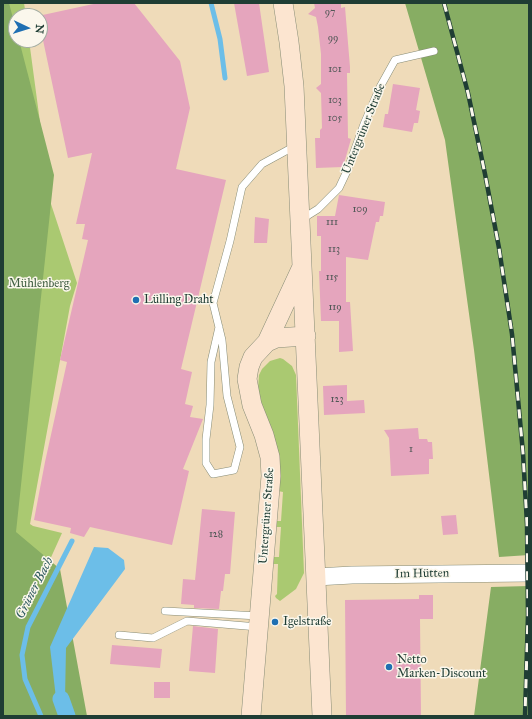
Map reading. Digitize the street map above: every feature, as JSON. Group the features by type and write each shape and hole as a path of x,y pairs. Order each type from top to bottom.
{"main road":[{"path":"283,3 290,42 297,145 322,716"},
{"name":"Untergrüner Straße","path":"251,716 271,476 270,457 264,435 252,405 247,378 253,357 267,342 302,267"},
{"path":"267,342 276,338 306,336"}],"street":[{"name":"Im Hütten","path":"316,577 352,575 529,573"}],"lane":[{"name":"Untergrüner Straße","path":"300,220 318,209 339,188 376,95 395,60 434,51"},
{"path":"219,327 211,362 210,405 206,439 206,463 213,474 234,470 240,447 227,396 222,340 214,303 230,242 242,187 262,164 297,145"},
{"path":"165,610 259,621"},
{"path":"119,635 153,638 187,621 259,621"}],"green space":[{"name":"Mühlenberg","path":"3,3 24,3 25,8 8,8 8,48 30,48 51,204 77,283 70,306 30,524 62,533 34,595 3,716"},
{"name":"Mühlenberg","path":"3,3 9,3 10,8 8,8 8,48 21,48 54,175 16,532 60,569 87,716 3,716"},
{"path":"405,3 529,3 529,555 499,557 474,350 445,140"},
{"path":"280,358 292,366 296,375 304,573 296,589 280,601 275,596 277,594 278,564 273,564 273,557 279,557 281,527 276,527 276,521 281,521 283,492 278,491 258,388 259,375 262,369 270,361"},
{"path":"529,586 529,716 474,716 491,587"}],"water":[{"path":"94,547 108,548 124,560 125,569 66,648 65,699 56,698 50,647"}],"building":[{"name":"Lülling Draht","path":"98,3 134,3 180,61 190,108 176,169 226,180 181,369 192,372 185,404 193,406 190,417 203,419 183,469 189,471 172,545 90,527 84,537 70,533 71,528 34,520 67,362 60,360 88,240 82,239 85,224 76,224 92,153 68,158 45,48 48,48 48,14"},
{"path":"234,3 259,3 269,72 247,76"},
{"path":"314,3 341,3 341,8 345,7 350,67 350,73 347,73 348,138 351,139 343,167 316,168 315,138 320,138 320,130 322,128 321,93 316,88 321,84 321,54 318,27 316,17 308,14 315,8"},
{"path":"393,84 420,88 416,110 420,111 418,123 414,123 412,132 383,127 385,114 388,114"},
{"path":"339,195 385,202 383,216 380,216 379,222 376,222 368,260 346,257 346,302 350,302 353,351 339,352 339,321 321,321 319,271 321,271 321,236 317,236 317,216 335,216"},
{"path":"255,217 269,219 267,243 254,243"},
{"path":"347,385 347,401 364,400 365,413 324,415 323,386"},
{"path":"418,428 419,439 427,439 428,442 432,442 433,459 429,459 429,474 391,476 389,438 384,430"},
{"path":"202,509 235,512 230,574 225,574 219,609 194,608 194,605 181,604 183,579 195,580"},
{"path":"456,515 458,534 443,535 441,516"},
{"path":"419,595 433,595 433,619 420,619 421,716 346,716 345,600 419,599"},
{"path":"193,626 218,629 215,673 189,671"},
{"path":"112,645 162,649 160,668 110,664"},
{"path":"154,682 170,682 170,698 154,698"}],"waterway":[{"name":"Grüner Bach","path":"211,3 220,39 225,78"},
{"name":"Grüner Bach","path":"41,716 25,679 22,655 28,627 72,541"},
{"path":"61,699 67,716"}],"railway":[{"path":"444,3 468,93 485,174 499,248 512,334 523,453 527,524 528,615 525,716"}],"place":[{"name":"Lülling Draht","path":"136,300"},
{"name":"Igelstraße","path":"275,622"},
{"name":"Netto Marken-Discount","path":"389,667"}]}
